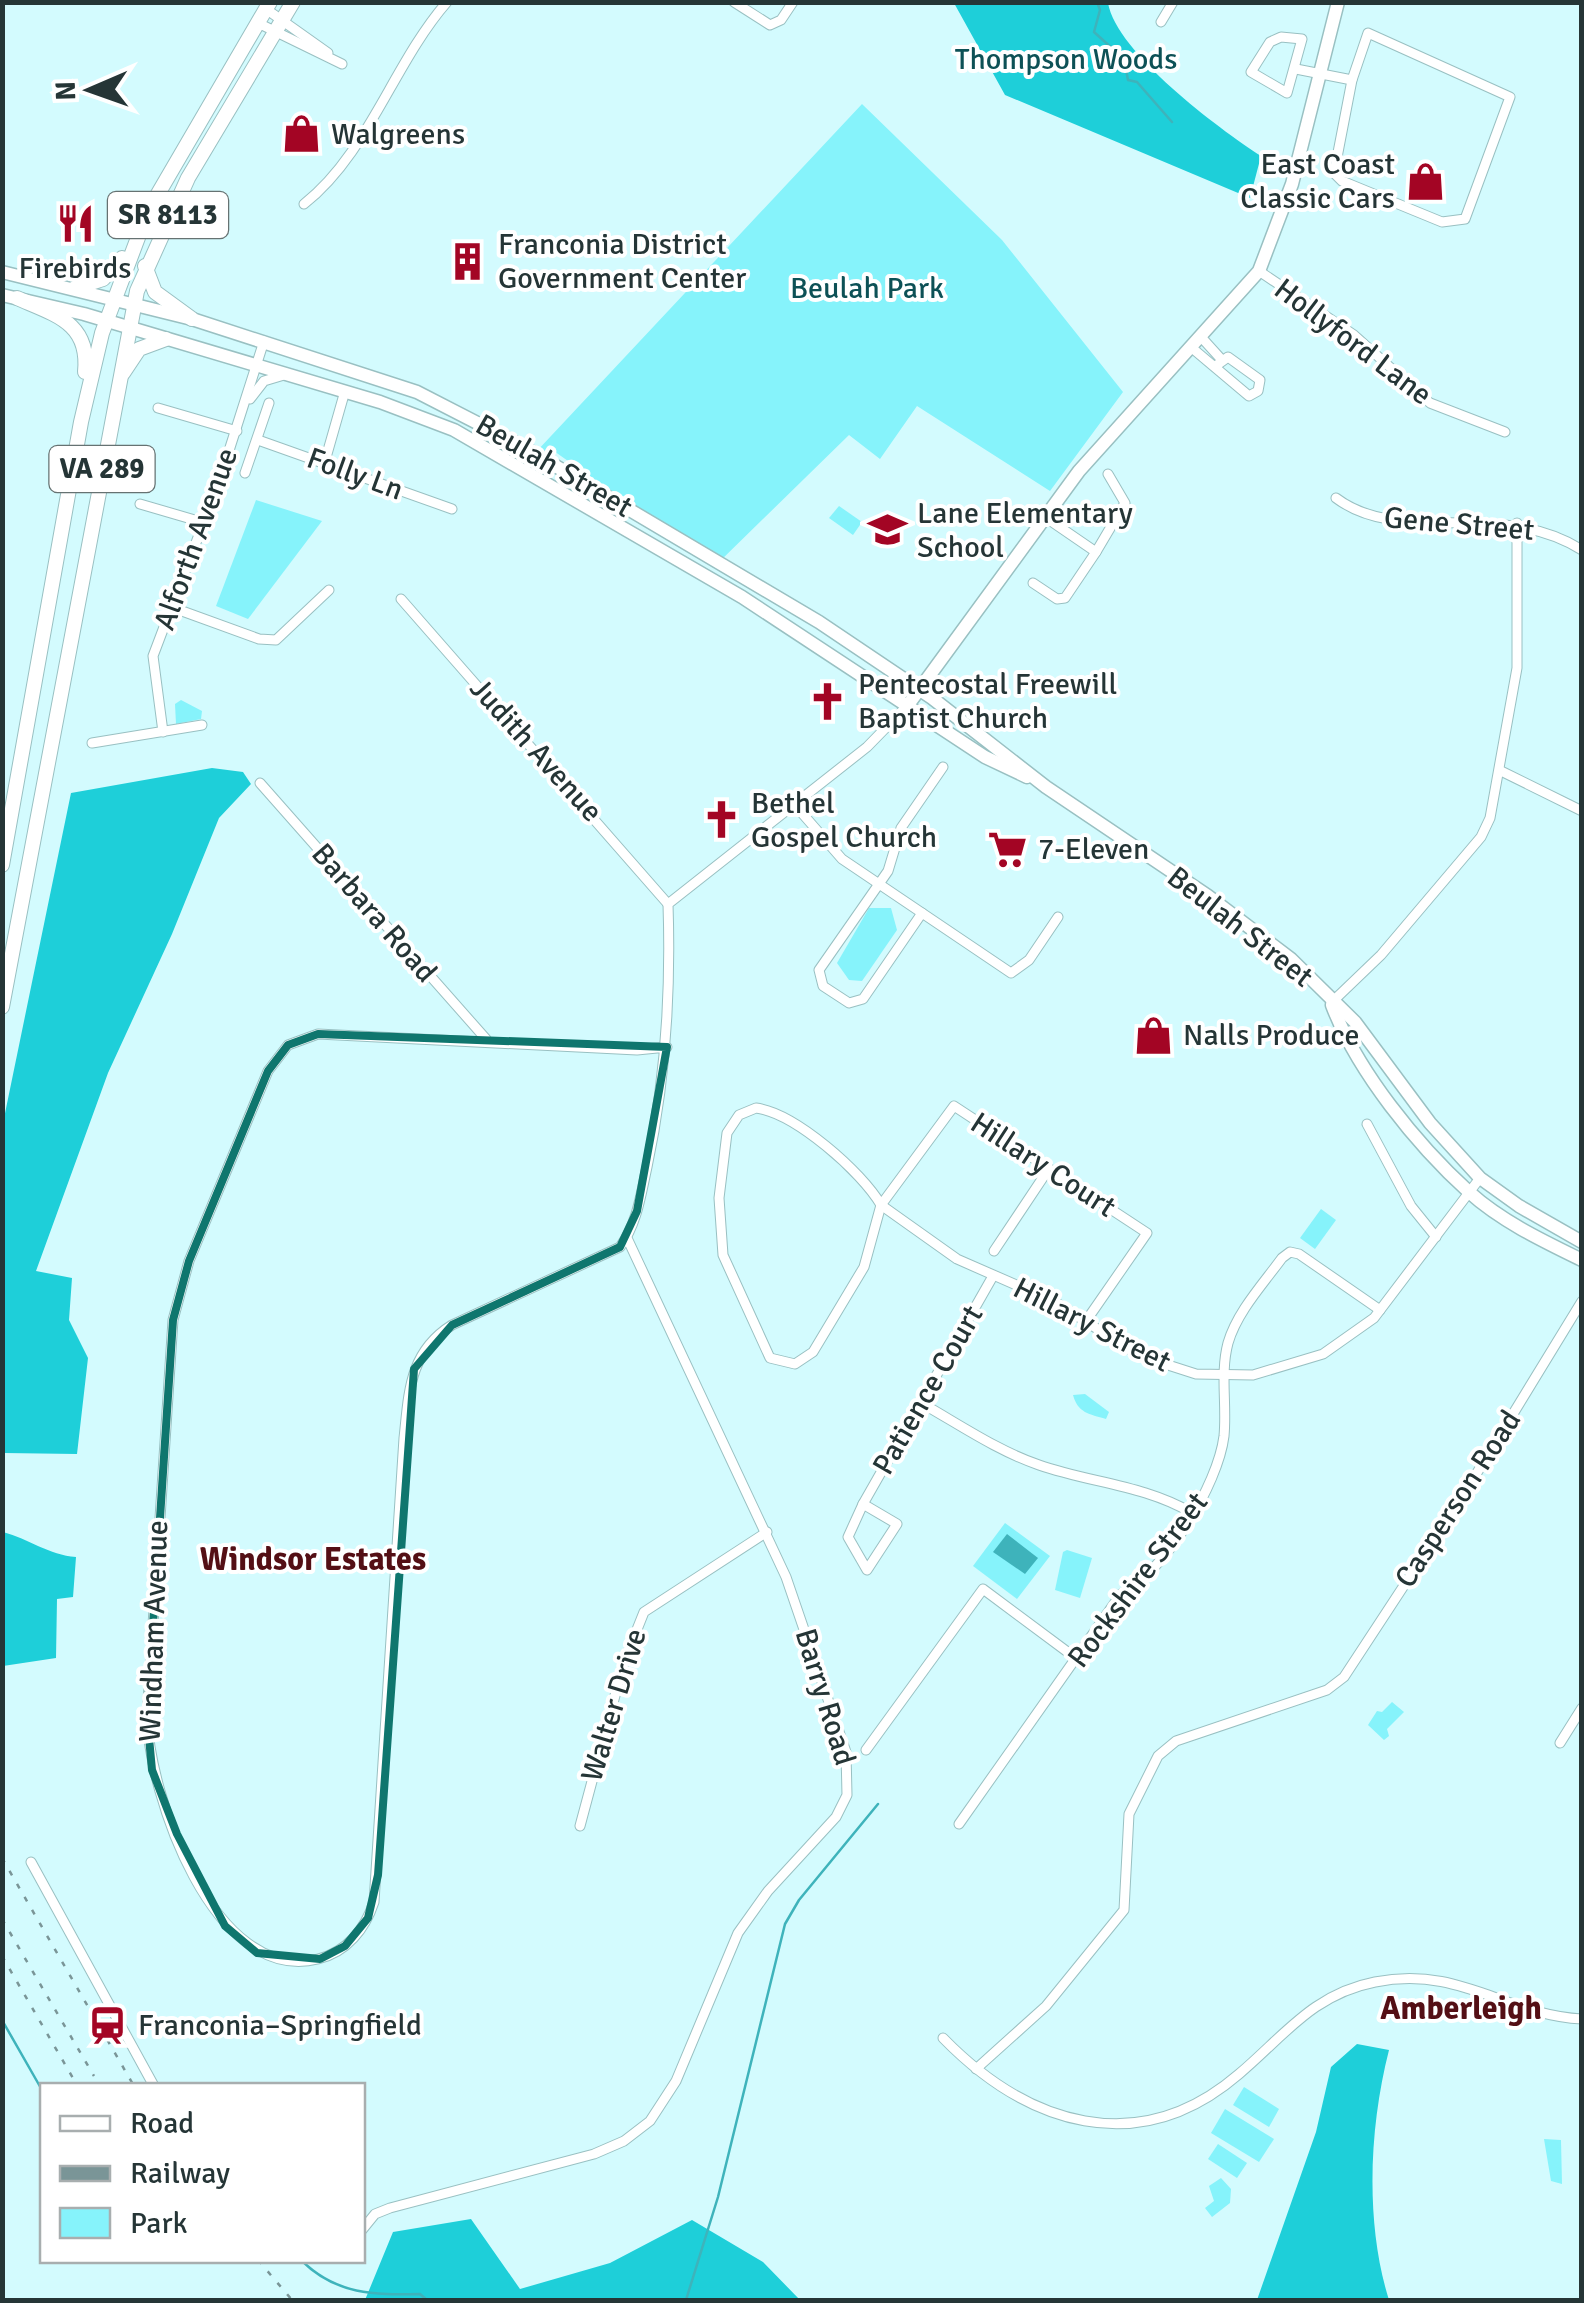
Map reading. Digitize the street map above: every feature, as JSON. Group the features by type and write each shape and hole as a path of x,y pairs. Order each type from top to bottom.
{"main road":[{"name":"SR 8113","path":"129,327 144,266 194,168 294,2"},
{"path":"908,705 1045,516 1115,429 1259,271 1292,184 1338,2"},
{"name":"SR 8113","path":"106,320 134,241 166,176 264,12"},
{"path":"75,288 108,275 134,241"},
{"path":"144,266 160,298 192,319"},
{"name":"Beulah Street","path":"2,272 114,297 389,381 479,422 819,622 921,690 1046,786 1291,959 1331,1003 1355,1022 1430,1124 1480,1178 1582,1242"},
{"path":"10,296 71,322 82,334 87,357 81,422"},
{"name":"Beulah Street","path":"10,296 106,320 418,414 492,450 742,597 985,757 1046,786"},
{"name":"VA 289","path":"2,865 81,422 106,320"},
{"name":"VA 289","path":"2,1007 129,327"},
{"path":"118,382 140,349 166,339"},
{"name":"Beulah Street","path":"1331,1003 1343,1033 1382,1094 1468,1192 1533,1236 1582,1260"}],"street":[{"path":"304,204 331,182 403,60 447,2"},
{"path":"734,2 770,25 781,20 793,2"},
{"path":"1162,22 1172,2"},
{"path":"264,12 283,20 342,64 274,34 264,12"},
{"path":"1368,33 1374,33 1510,97 1465,219 1442,222 1342,181 1334,172 1352,80 1361,46 1368,33"},
{"path":"1281,37 1302,39 1296,69 1287,93 1252,72 1270,42 1281,37"},
{"path":"1296,69 1352,80"},
{"name":"Hollyford Lane","path":"1259,271 1354,335 1430,403 1504,432"},
{"name":"Alforth Avenue","path":"163,732 153,656 205,523 264,341"},
{"path":"1197,343 1219,362"},
{"path":"1228,357 1260,380 1258,391 1249,396 1216,372 1219,362 1228,357"},
{"path":"246,405 260,384 286,374"},
{"path":"324,461 344,392"},
{"path":"245,473 269,402"},
{"path":"158,408 236,431"},
{"name":"Folly Ln","path":"258,440 452,509"},
{"path":"1033,583 1058,599 1065,598 1125,502 1108,474"},
{"name":"Gene Street","path":"1336,498 1364,514 1384,518 1517,524 1545,531 1582,550"},
{"path":"140,504 205,523"},
{"path":"1045,516 1096,552"},
{"path":"1331,1003 1381,955 1482,837 1501,770 1518,668 1517,524"},
{"path":"171,607 259,639 276,640 329,590"},
{"name":"Judith Avenue","path":"401,599 668,904"},
{"path":"627,1238 655,1130 667,1047 668,904 867,747 908,705"},
{"path":"92,743 202,725"},
{"path":"922,913 860,1002 842,1000 822,986 819,970 888,871 901,828 943,767"},
{"path":"1501,770 1582,810"},
{"name":"Barbara Road","path":"260,783 465,1020 490,1041"},
{"path":"794,804 842,858 1011,973 1029,960 1058,917"},
{"name":"Windham Avenue","path":"627,1238 620,1248 589,1266 452,1325 430,1340 419,1356 410,1383 404,1438 374,1902 358,1934 330,1955 295,1962 256,1953 232,1934 213,1906 163,1803 150,1758 147,1716 177,1300 268,1070 288,1045 310,1036 332,1034 637,1050 667,1047"},
{"name":"Hillary Court","path":"881,1205 954,1106 1146,1233 1086,1321"},
{"name":"Hillary Street","path":"881,1205 864,1267 813,1352 795,1364 770,1358 724,1256 719,1198 727,1133 739,1115 756,1108 772,1110 868,1184 881,1205 932,1244 993,1276 1035,1292 1161,1365 1224,1376 1270,1373 1305,1362 1350,1337 1380,1310 1480,1178"},
{"path":"1366,1124 1411,1206 1436,1236"},
{"path":"994,1250 1048,1170"},
{"name":"Barry Road","path":"365,2226 375,2214 390,2208 594,2154 637,2132 660,2110 676,2081 738,1933 768,1891 843,1806 850,1784 846,1752 768,1532 627,1238"},
{"name":"Rockshire Street","path":"959,1824 1121,1594 1141,1584 1192,1513 1219,1462 1228,1343 1237,1321 1290,1252 1300,1254 1380,1310"},
{"name":"Patience Court","path":"864,1504 898,1524 867,1570 848,1537 864,1504 993,1276"},
{"name":"Casperson Road","path":"976,2070 1046,2006 1124,1910 1129,1814 1162,1750 1176,1741 1328,1690 1347,1674 1582,1302"},
{"path":"923,1404 1024,1460 1085,1479 1142,1489 1192,1513"},
{"name":"Walter Drive","path":"580,1826 624,1662 644,1612 768,1532"},
{"path":"866,1750 983,1589 1078,1658"},
{"path":"1560,1743 1582,1708"},
{"path":"30,1862 152,2083"},
{"path":"943,2038 1003,2092 1044,2112 1083,2121 1125,2122 1169,2114 1206,2097 1240,2073 1304,2012 1338,1993 1375,1982 1450,1981 1534,2011 1582,2019"}],"highlighted area":[{"path":"318,1034 667,1047 637,1211 620,1247 452,1325 414,1369 378,1875 368,1918 345,1946 320,1959 257,1953 225,1926 177,1834 152,1770 147,1716 173,1320 189,1261 268,1071 288,1045"}],"green space":[{"name":"Thompson Woods","path":"954,3 1108,3 1115,23 1149,66 1196,108 1261,156 1250,198 1005,95"},
{"name":"Beulah Park","path":"862,104 1002,240 1123,392 1050,491 917,406 880,459 849,435 716,565 551,449 543,457 536,452"},
{"path":"256,500 322,521 248,619 216,606"},
{"path":"839,506 862,522 853,535 829,518"},
{"path":"181,700 202,711 201,719 176,724 175,704"},
{"path":"212,768 243,772 251,784 219,818 172,934 108,1073 36,1271 72,1278 69,1320 88,1358 77,1454 4,1453 3,1465 3,1123 71,793"},
{"path":"869,908 891,908 897,930 862,981 849,980 837,963"},
{"path":"1321,1209 1336,1220 1315,1249 1300,1238"},
{"path":"1085,1394 1109,1412 1106,1419 1078,1406 1073,1395"},
{"path":"1005,1523 1050,1556 1017,1599 973,1566"},
{"path":"3,1532 76,1557 73,1597 57,1599 56,1658 3,1666"},
{"path":"1063,1552 1092,1558 1080,1598 1055,1590"},
{"path":"1392,1702 1404,1712 1387,1729 1389,1736 1384,1740 1368,1725 1377,1711 1382,1712"},
{"path":"1357,2044 1389,2050 1377,2111 1372,2176 1376,2240 1389,2300 1257,2300 1316,2132 1331,2067"},
{"path":"1244,2087 1279,2109 1269,2127 1233,2105"},
{"path":"1225,2109 1274,2139 1259,2162 1211,2133"},
{"path":"1544,2139 1561,2140 1562,2184 1551,2181"},
{"path":"1218,2144 1247,2163 1237,2178 1208,2159"},
{"path":"1221,2178 1231,2189 1230,2203 1212,2217 1205,2208 1214,2201 1209,2186"},
{"path":"471,2219 520,2289 610,2263 692,2220 763,2262 800,2300 365,2300 393,2232"}],"shaded area":[{"path":"1007,1534 1038,1558 1025,1574 993,1552"}],"waterway":[{"path":"1097,2 1100,10 1094,32 1124,59 1128,80 1137,82 1172,122"},
{"path":"686,2300 718,2197 785,1924 799,1900 878,1804"},
{"path":"2,2020 40,2086"},
{"path":"304,2263 342,2286 371,2293 420,2294 427,2300"}],"railway":[{"path":"2,1858 132,2083"},
{"path":"2,1919 94,2076"},
{"path":"2,1956 76,2083"},
{"path":"261,2263 292,2300"}],"place":[{"name":"Walgreens","path":"301,134"},
{"name":"East Coast Classic Cars","path":"1425,181"},
{"name":"Firebirds","path":"75,224"},
{"name":"Franconia District Government Center","path":"468,261"},
{"name":"Lane Elementary School","path":"887,530"},
{"name":"Pentecostal Freewill Baptist Church","path":"828,701"},
{"name":"Bethel Gospel Church","path":"721,820"},
{"name":"7-Eleven","path":"1008,849"},
{"name":"Nalls Produce","path":"1153,1035"},
{"name":"Franconia–Springfield","path":"108,2025"}],"district":[{"name":"Windsor Estates","path":"313,1559"},
{"name":"Amberleigh","path":"1461,2008"}]}
